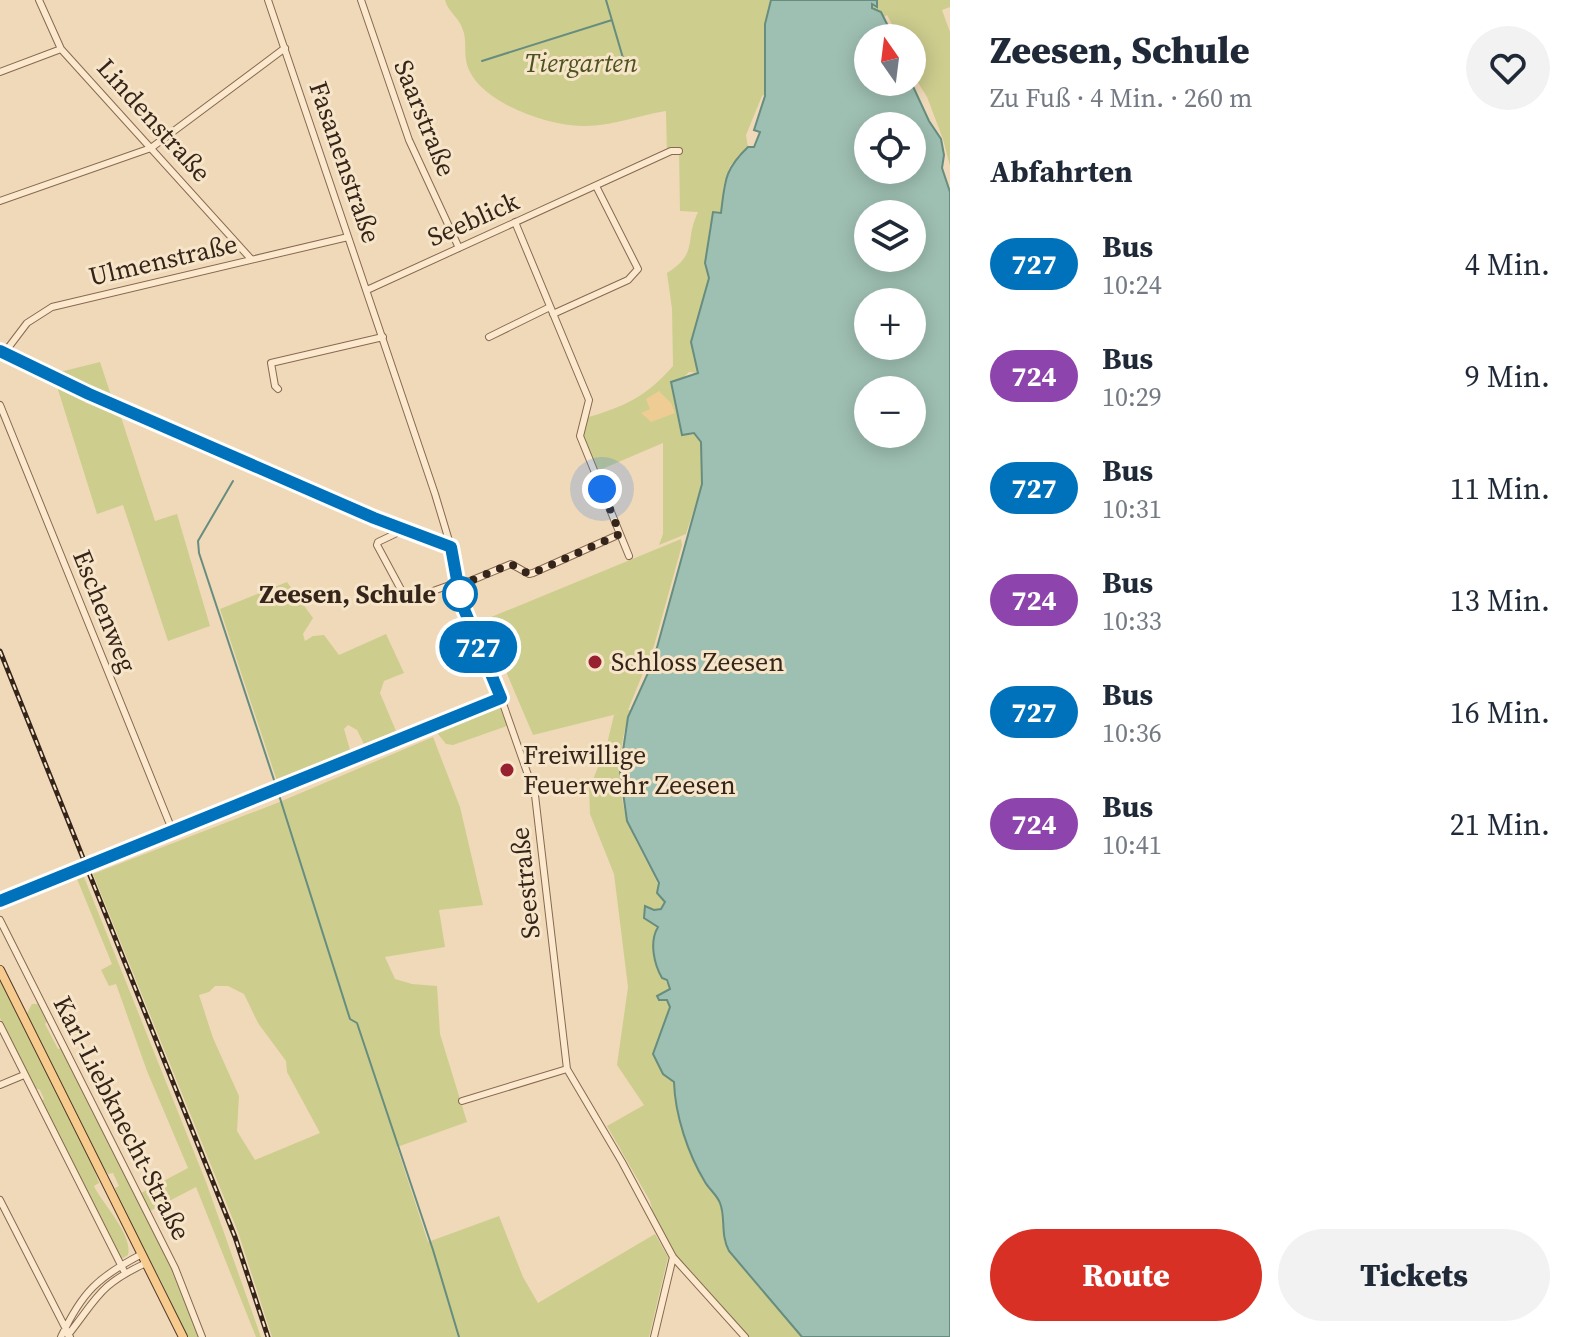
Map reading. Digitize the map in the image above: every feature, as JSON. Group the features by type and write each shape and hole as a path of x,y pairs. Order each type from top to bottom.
{"main road":[{"name":"Karl-Liebknecht-Straße","path":"0,970 183,1337"}],"street":[{"name":"Lindenstraße","path":"39,0 61,49 251,259"},
{"name":"Fasanenstraße","path":"268,0 383,337 451,547 458,584"},
{"name":"Saarstraße","path":"361,0 409,140 459,248"},
{"path":"0,201 151,148 285,48"},
{"path":"0,72 61,49"},
{"name":"Seeblick","path":"367,290 671,151 679,151"},
{"path":"489,337 628,280 638,269 596,186"},
{"path":"515,222 589,400 580,436 629,556"},
{"name":"Ulmenstraße","path":"2,352 27,323 52,307 348,237"},
{"path":"278,389 271,363 383,337"},
{"path":"2,352 89,394 403,531 451,547"},
{"name":"Eschenweg","path":"0,405 173,832"},
{"path":"403,531 377,545 405,597 411,599 511,564 529,574 533,573 620,534"},
{"name":"Seestraße","path":"458,584 463,608 501,698 535,795 567,1069 673,1257 745,1337"},
{"path":"0,901 501,698"},
{"name":"Karl-Liebknecht-Straße","path":"0,920 175,1268 202,1337"},
{"path":"0,1025 125,1273"},
{"path":"462,1101 567,1069"},
{"path":"0,1085 24,1075"},
{"path":"0,1200 66,1335"},
{"path":"654,1337 673,1257"},
{"path":"66,1335 93,1285 120,1266 144,1259"},
{"path":"66,1335 97,1294 144,1259"}],"green space":[{"name":"Tiergarten","path":"445,0 950,0 950,7 942,10 950,32 950,166 926,95 926,24 892,24 887,15 873,24 854,24 854,36 762,96 746,135 748,147 730,166 724,184 721,213 710,224 705,263 709,278 691,341 698,373 689,372 671,382 682,435 697,434 701,442 702,484 686,534 659,545 663,534 663,443 595,472 580,436 585,418 634,400 673,366 672,309 667,273 687,253 698,212 680,211 679,150 667,157 666,111 614,123 582,126 552,122 519,111 478,84 466,61 463,30"},
{"path":"100,362 112,398 59,375 60,372"},
{"path":"55,380 118,408 155,521 177,514 210,626 168,641 123,505 97,514"},
{"path":"681,539 682,545 654,646 628,710 631,710 623,737 620,766 628,822 665,902 662,909 645,907 644,918 658,927 653,944 655,962 670,990 658,996 667,999 670,1007 653,1054 674,1082 680,1120 689,1146 705,1182 720,1203 728,1251 802,1337 749,1337 674,1260 658,1232 650,1201 607,1126 644,1105 617,1065 628,987 614,874 590,814 589,789 606,748 614,715 621,713 533,735 484,620"},
{"path":"287,582 313,618 303,634 305,641 324,635 339,655 386,634 404,673 384,681 380,693 396,731 364,744 357,730 348,725 344,729 350,750 277,781 220,609"},
{"path":"498,703 507,726 453,745 446,744 434,729"},
{"path":"425,732 431,735 282,796 281,791"},
{"path":"433,737 460,807 483,905 439,910 445,947 385,957 395,979 437,986 440,1034 467,1122 397,1147 428,1242 499,1216 523,1277 538,1303 655,1234 668,1257 649,1337 272,1337 238,1232 93,874 277,803","holes":["215,986 228,986 244,994 258,1023 286,1061 287,1072 320,1133 255,1160 237,1131 239,1096 213,1038 199,995"]},
{"path":"84,877 206,1182 261,1337 256,1337 196,1187 150,1211 141,1193 188,1168 147,1071 116,984 109,986 101,970 112,964 77,879"},
{"path":"0,977 93,1165 99,1183 94,1186 126,1238 128,1255 120,1260 41,1101 44,1099 40,1090 35,1088 0,1018"},
{"path":"32,1004 38,1004 58,1049 62,1048 172,1268 200,1337 187,1337 122,1208 115,1188 119,1186 113,1173 108,1174 98,1160 26,1015"}],"sand":[{"path":"659,391 671,403 675,413 651,422 641,413 650,409 646,399"}],"shaded area":[{"path":"771,0 877,0 877,7 872,4 872,8 881,12 887,24 854,24 854,96 917,96 925,112 854,112 854,184 926,184 926,114 941,139 944,155 942,168 950,192 950,1337 802,1337 729,1251 720,1203 688,1147 677,1108 674,1082 663,1074 653,1054 670,1007 667,1000 659,1000 657,996 670,989 655,960 653,946 658,927 644,918 645,906 661,909 665,902 657,893 659,883 627,821 620,771 628,717 653,662 702,484 701,442 694,433 682,435 671,382 698,373 691,342 709,278 705,263 713,212 721,213 730,170 748,147 754,147 760,132 754,130 765,96 765,24"}],"waterway":[{"path":"606,0 623,58"},
{"path":"482,61 612,20"},
{"path":"233,481 198,541 199,553 276,786"},
{"path":"278,792 350,1019 357,1023 459,1337"}],"railway":[{"path":"0,651 235,1237 268,1337"}],"bus line":[{"name":"727","path":"0,351 89,394 403,531 451,547 461,602 501,698 0,901"}],"place":[{"name":"Zeesen, Schule","path":"460,594"},
{"name":"Schloss Zeesen","path":"595,662"},
{"name":"Freiwillige Feuerwehr Zeesen","path":"507,770"}],"route":[{"path":"460,594 458,586 511,564 529,574 533,573 620,534 602,489"}]}
